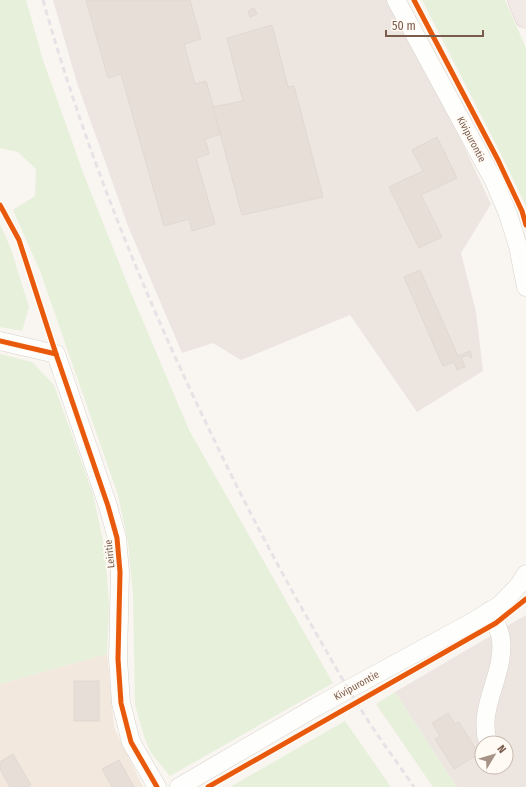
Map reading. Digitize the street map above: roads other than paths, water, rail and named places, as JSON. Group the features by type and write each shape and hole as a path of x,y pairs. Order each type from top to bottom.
{"highway":[{"path":"519,0 526,17"}],"street":[{"name":"Kivipurontie","path":"396,0 494,181 508,214 518,246 526,287"},
{"name":"Leiritie","path":"0,341 56,354 108,506 117,538 120,572 118,659 121,703 132,742 157,787"},
{"name":"Kivipurontie","path":"179,787 316,707 500,605 519,585 526,574"},
{"path":"487,735 485,718 498,673 501,654 501,638 496,623 489,611"}],"railway":[{"path":"43,0 77,109 116,216 159,321 207,425 249,510 308,620 342,679 374,730 414,787"}]}
